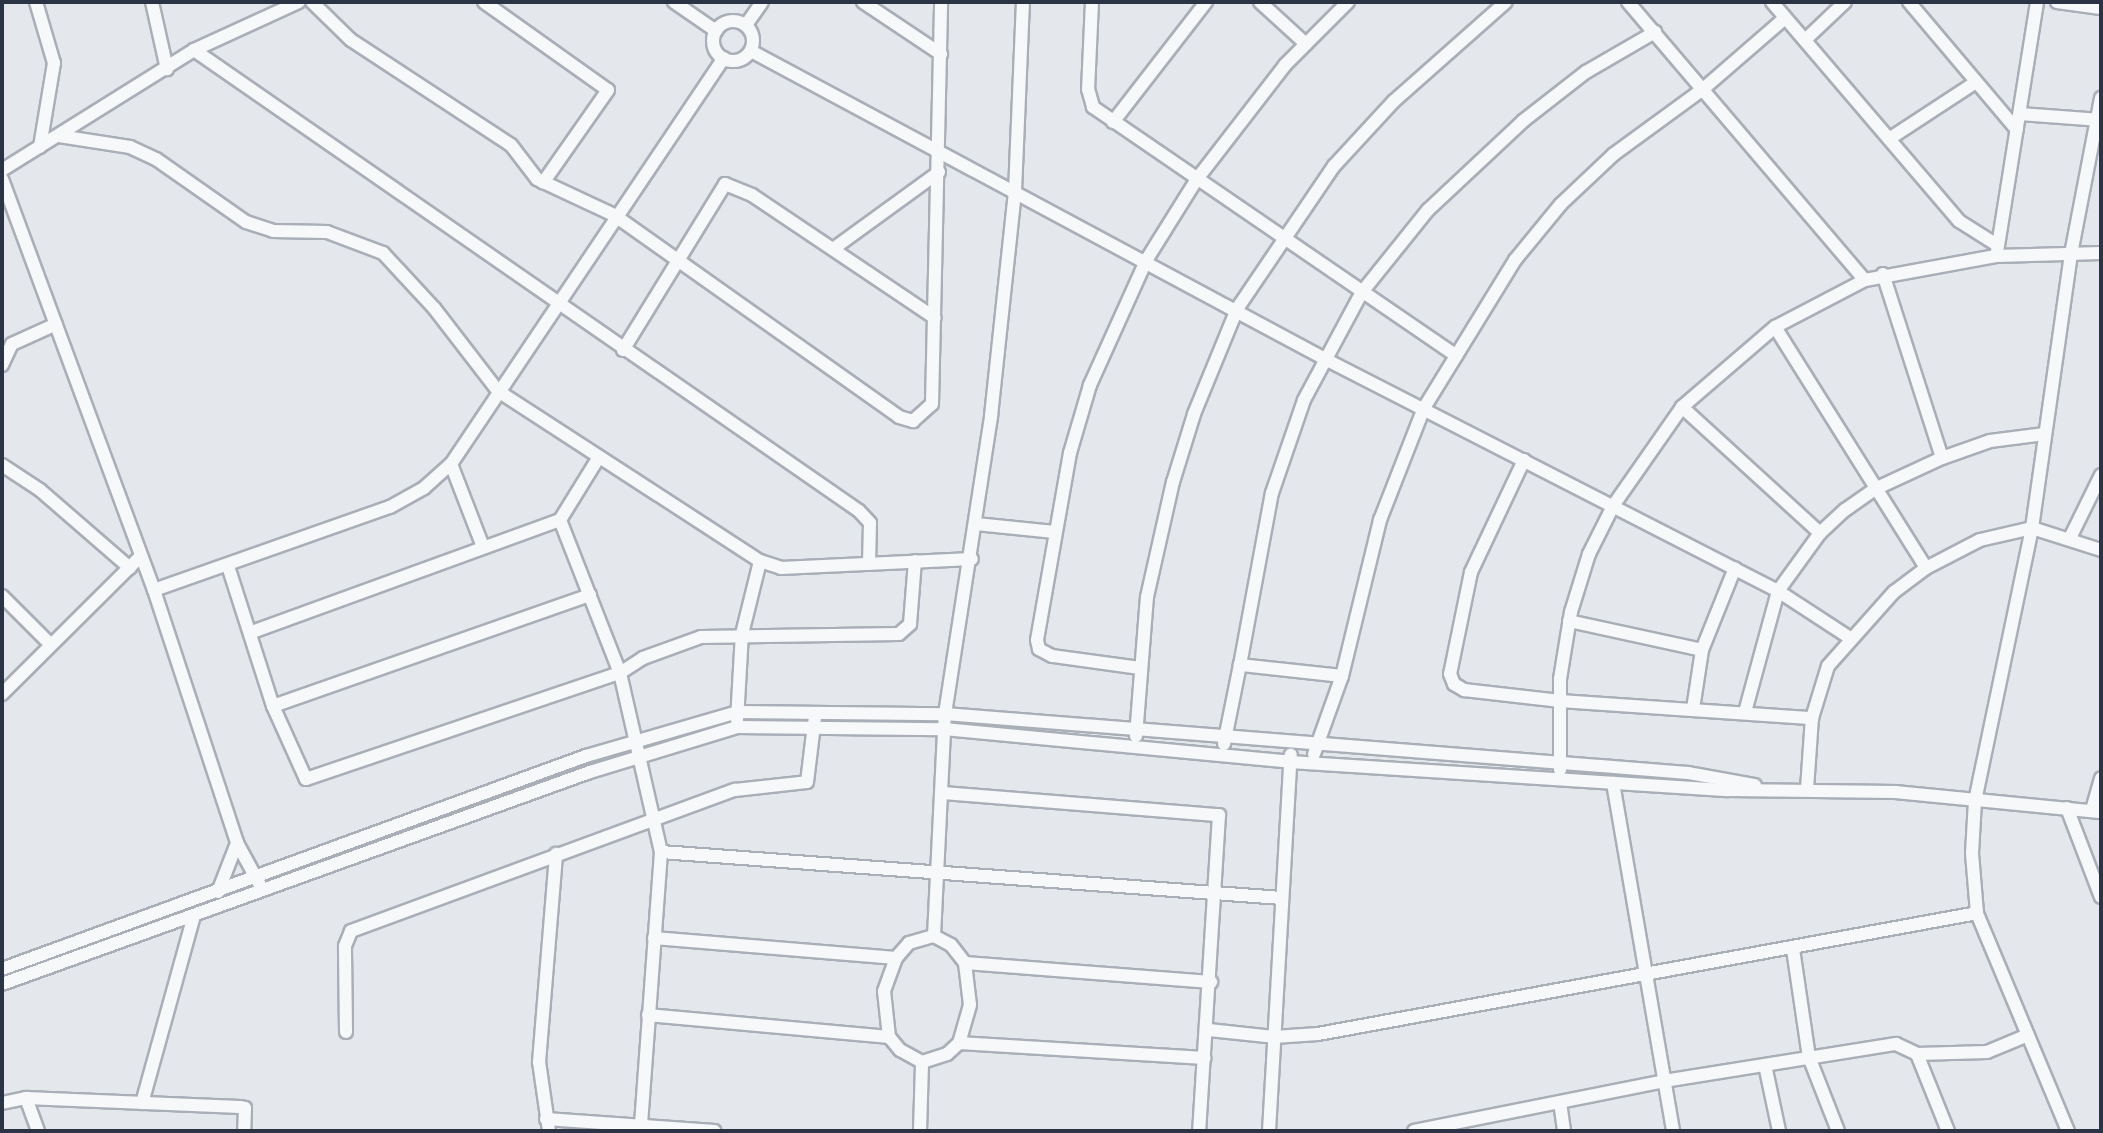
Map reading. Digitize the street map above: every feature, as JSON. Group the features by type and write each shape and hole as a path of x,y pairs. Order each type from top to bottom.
{"street":[{"path":"36,2 54,63 40,147"},
{"path":"152,2 167,69"},
{"path":"2,170 194,50 299,2"},
{"path":"312,2 351,40 511,145 543,183 614,215 899,417 913,421 932,404 941,2"},
{"path":"484,2 608,90 543,183"},
{"path":"674,2 716,31"},
{"path":"746,25 762,2"},
{"path":"863,2 941,54"},
{"path":"934,936 945,714 972,559 1015,192 1023,2"},
{"path":"1092,2 1089,98 1113,122 1456,356"},
{"path":"1113,122 1206,2"},
{"path":"1260,2 1306,44"},
{"path":"1140,668 1052,656 1039,649 1055,532 1090,385 1147,259 1197,179 1306,44 1348,2"},
{"path":"1135,748 1147,597 1173,482 1194,414 1237,309 1334,166 1394,101 1506,2"},
{"path":"1628,2 1865,280"},
{"path":"1772,2 1959,221 1997,251"},
{"path":"1805,40 1845,2"},
{"path":"1909,2 2017,130"},
{"path":"1997,251 2037,2"},
{"path":"2057,2 2101,8"},
{"path":"1310,763 1342,676 1380,520 1424,408 1515,260 1561,204 1614,154 1703,89 1785,18"},
{"path":"716,31 733,21 746,25 754,40 751,51 742,59 724,58"},
{"path":"716,31 714,43 724,58"},
{"path":"1222,756 1272,493 1288,441 1325,359 1362,292 1419,220 1512,131 1586,72 1655,32"},
{"path":"194,50 555,304 859,511 870,523 869,564"},
{"path":"751,51 1147,259 1325,359 1735,568 1778,591 1850,638"},
{"path":"154,590 390,507 424,488 451,464 614,215 724,58"},
{"path":"1889,139 1976,82"},
{"path":"2068,1131 1977,913 1975,801 2032,528 2071,254 2101,98"},
{"path":"2020,114 2099,120"},
{"path":"59,136 130,147 156,159 260,226 327,232 383,253 426,298 498,391 597,460 760,561 781,568 972,559"},
{"path":"833,249 939,172"},
{"path":"2,179 154,590 237,843 260,884"},
{"path":"623,350 725,184 752,195 935,318"},
{"path":"1560,780 1560,701 1569,621 1589,554 1613,506 1682,407 1775,327 1865,280 1997,251 2101,253"},
{"path":"1883,274 1942,458"},
{"path":"2,365 7,342 56,324"},
{"path":"1775,327 1926,568"},
{"path":"1682,407 1820,533"},
{"path":"1745,712 1778,591 1820,533 1877,488 1942,458 1990,441 2045,434"},
{"path":"252,632 560,520 597,460"},
{"path":"1524,460 1471,572 1450,674 1464,690 1560,701 1812,718"},
{"path":"451,464 483,547"},
{"path":"2,465 40,490 130,568"},
{"path":"2070,538 2101,475"},
{"path":"560,520 620,673 638,740 661,852 641,1124"},
{"path":"976,524 1055,532"},
{"path":"1807,789 1812,718 1828,666 1850,638 1926,568 1980,540 2032,528 2101,550"},
{"path":"2,694 140,557"},
{"path":"737,727 742,634 760,561"},
{"path":"228,566 252,632 273,706 300,774 312,779 620,673 643,658 701,637 899,634 910,624 915,561"},
{"path":"1693,709 1702,650 1735,568"},
{"path":"273,706 590,595"},
{"path":"2,596 51,645"},
{"path":"1569,621 1702,650"},
{"path":"1240,665 1342,676"},
{"path":"346,1032 345,946 351,931 654,818 752,785 807,782 815,710"},
{"path":"2,969 77,944 158,922 194,916 260,884 428,822 507,785 638,740 737,712 815,710 945,714 1291,745 1729,777 1758,786"},
{"path":"1044,739 1046,723"},
{"path":"428,822 513,799 641,755 737,727 815,724 944,729 1290,762 1613,783 1758,786 2096,811 2101,778"},
{"path":"1269,1131 1291,745"},
{"path":"1426,771 1428,755"},
{"path":"1500,776 1501,760"},
{"path":"1652,785 1653,771"},
{"path":"1613,783 1673,1131"},
{"path":"507,785 513,799"},
{"path":"943,793 1211,812 1222,822 1209,1030 1199,1131"},
{"path":"2067,808 2101,897"},
{"path":"218,892 237,843"},
{"path":"661,852 1282,898"},
{"path":"556,854 539,1062 548,1125 641,1124 715,1131"},
{"path":"2,984 82,959 218,892 260,884"},
{"path":"1209,1030 1274,1037 1318,1034 1645,978 1977,913"},
{"path":"142,1103 194,916"},
{"path":"889,1037 884,991 896,958 909,943 934,936 951,945 965,963 970,1005 959,1043 947,1054 922,1062"},
{"path":"654,938 896,958"},
{"path":"77,944 82,959"},
{"path":"1793,949 1809,1057 1838,1131"},
{"path":"965,963 1211,982"},
{"path":"648,1015 889,1037 922,1062"},
{"path":"1414,1131 1456,1127 1664,1081 1809,1057 1896,1044 1917,1054 1987,1052 2028,1035"},
{"path":"959,1043 1205,1058"},
{"path":"1917,1054 1948,1131"},
{"path":"920,1131 922,1062"},
{"path":"1765,1065 1779,1131"},
{"path":"26,1098 38,1131"},
{"path":"2,1103 26,1098 245,1108 244,1131"},
{"path":"1560,1102 1564,1131"}]}
